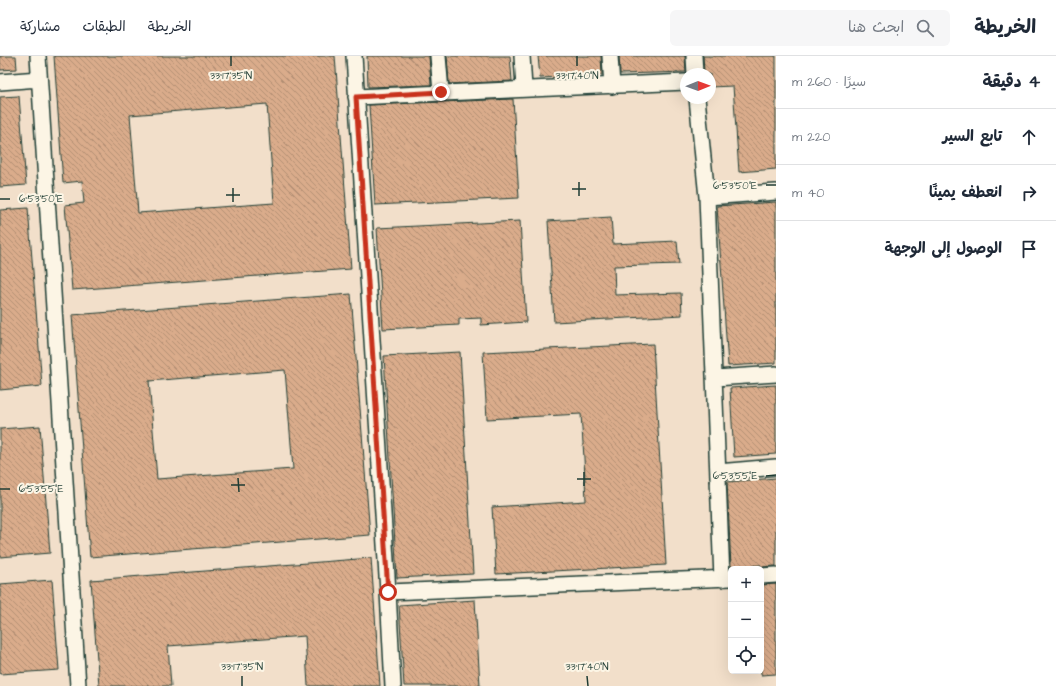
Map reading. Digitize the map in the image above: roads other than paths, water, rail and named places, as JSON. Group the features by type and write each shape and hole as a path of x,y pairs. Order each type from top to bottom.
{"street":[{"path":"38,56 78,686"},
{"path":"354,56 393,686"},
{"path":"438,56 441,92"},
{"path":"522,56 524,88"},
{"path":"610,56 612,86"},
{"path":"694,56 695,68"},
{"path":"0,82 39,79"},
{"path":"356,97 524,88 612,86 680,82"},
{"path":"388,592 726,578 718,472 707,197 698,104"},
{"path":"707,197 776,192"},
{"path":"715,378 776,374"},
{"path":"718,472 776,467"},
{"path":"764,576 776,575"}]}
